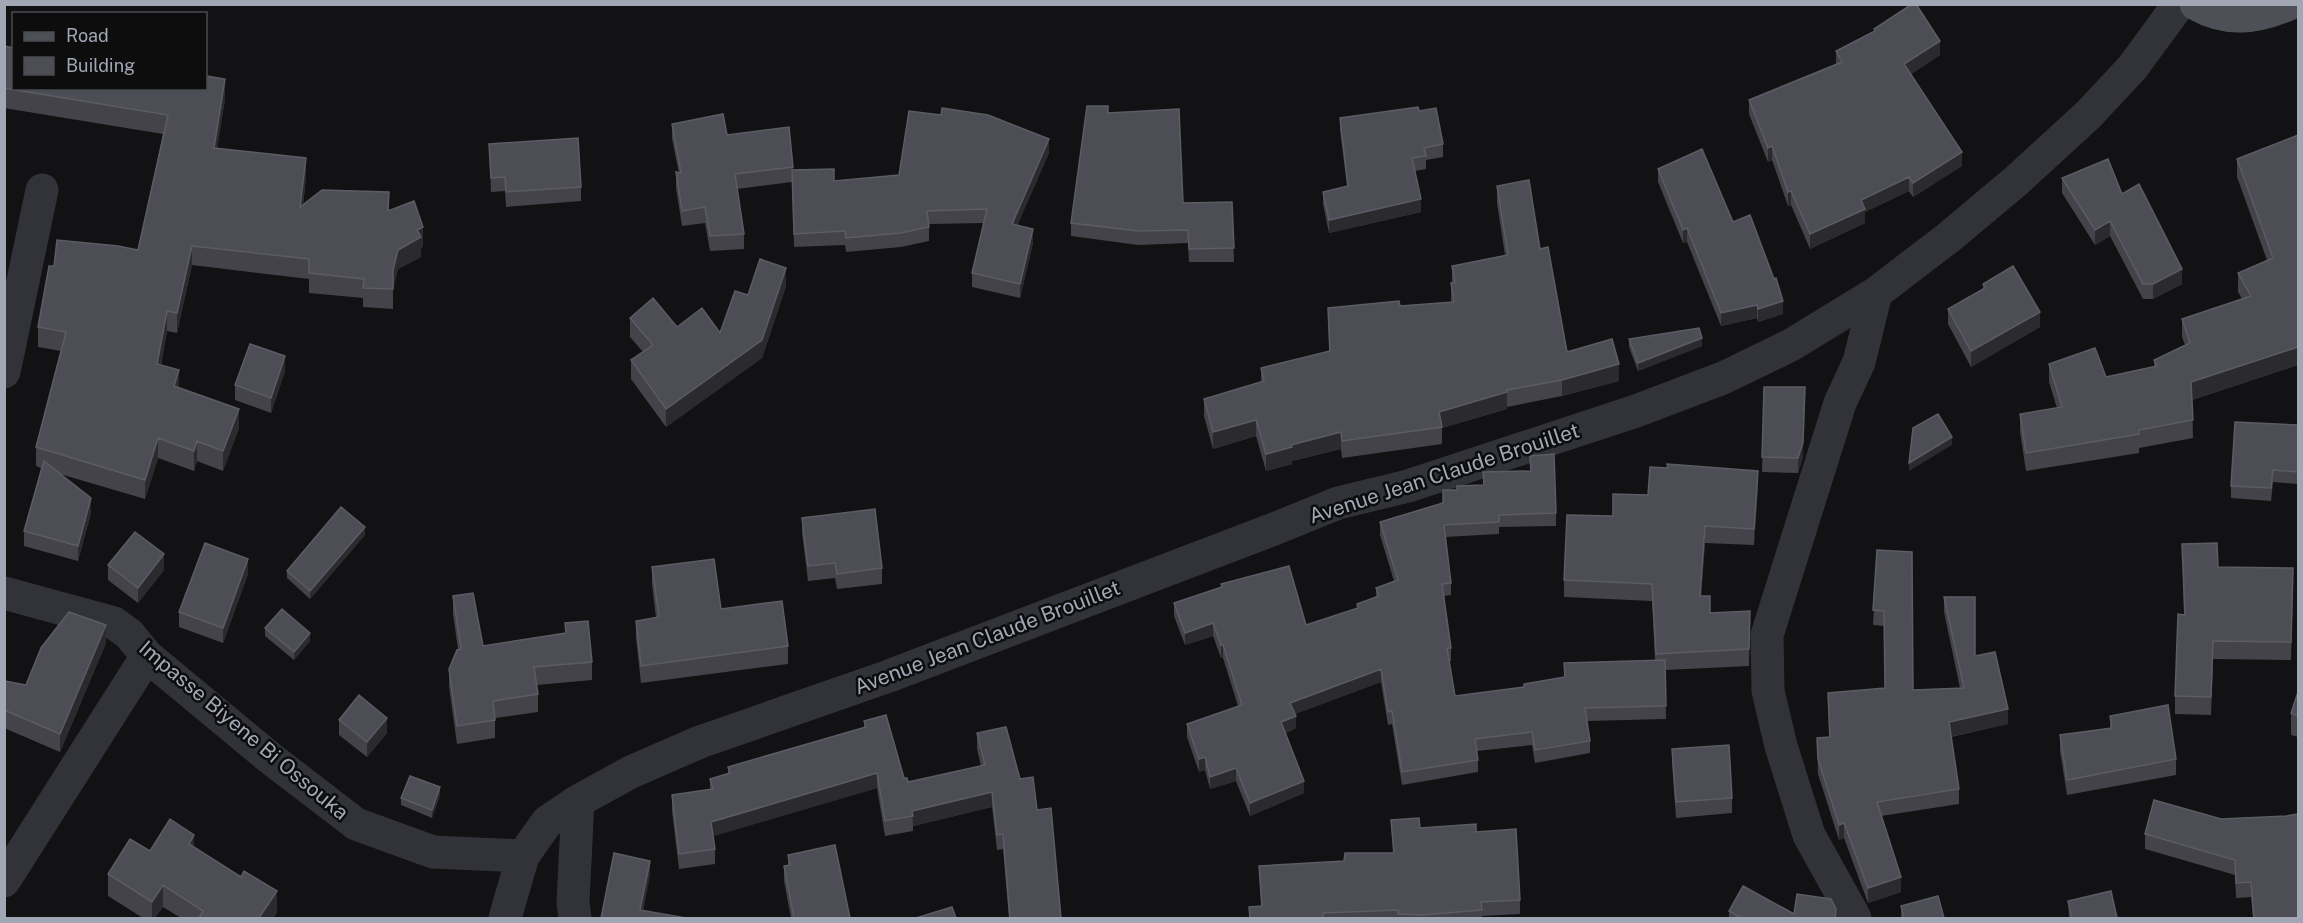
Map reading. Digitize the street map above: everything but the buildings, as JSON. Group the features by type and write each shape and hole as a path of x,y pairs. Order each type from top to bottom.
{"main road":[{"path":"2196,4 2208,11 2236,17 2264,15 2289,4"}],"street":[{"name":"Avenue Jean Claude Brouillet","path":"505,918 523,856 548,822 578,801 631,772 700,742 889,675 1338,503 1408,486 1636,411 1723,378 1791,345 1876,293 1948,238 2016,181 2088,115 2132,68 2179,4"},
{"path":"4,372 42,190"},
{"path":"1855,918 1809,834 1780,746 1768,691 1767,634 1840,403 1858,362 1876,293"},
{"name":"Impasse Biyene Bi Ossouka","path":"4,593 114,623 129,634 147,656 270,758 356,824 433,852 523,856"},
{"path":"4,881 147,656"},
{"path":"575,918 573,902 578,801"}]}
